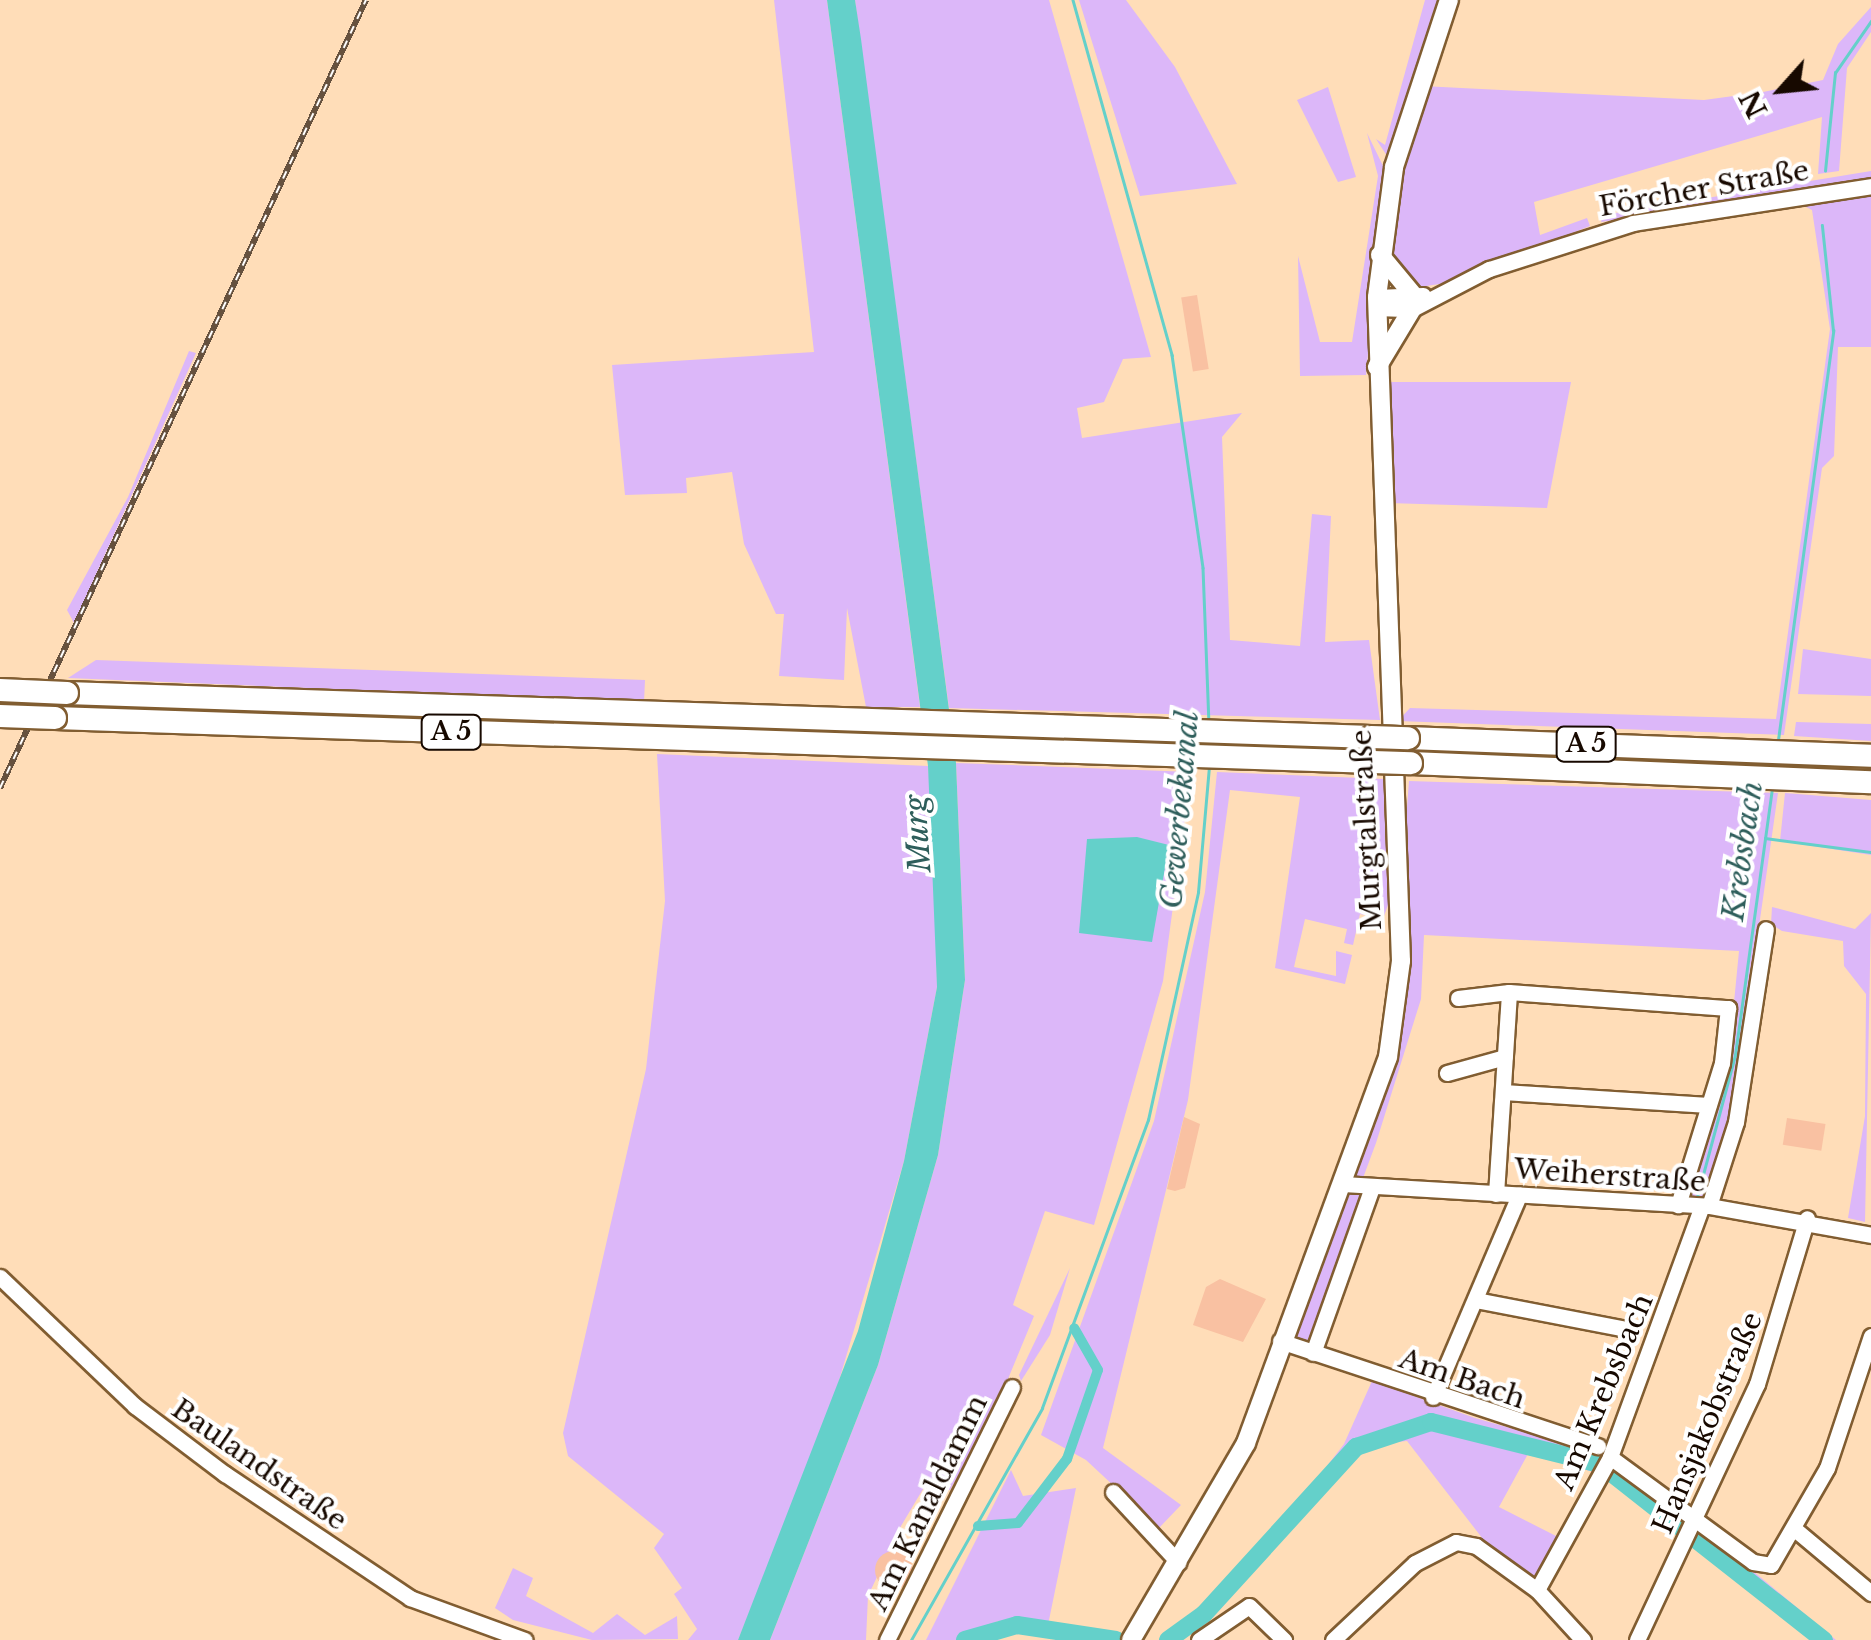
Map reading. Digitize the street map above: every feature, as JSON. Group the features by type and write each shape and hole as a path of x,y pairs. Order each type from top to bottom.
{"highway":[{"name":"A 5","path":"0,690 1871,756"},
{"name":"A 5","path":"0,716 1871,782"}],"main road":[{"name":"Murgtalstraße","path":"1131,1640 1238,1461 1388,1057 1401,961 1374,372 1377,302 1380,254 1408,110 1449,0"},
{"path":"1374,372 1413,303 1380,254"}],"street":[{"name":"Förcher Straße","path":"1413,303 1633,223 1871,186"},
{"path":"1377,302 1413,303"},
{"name":"Am Krebsbach","path":"1536,1590 1604,1460 1695,1206 1736,1122 1766,929"},
{"path":"1458,998 1509,992 1724,1006 1730,1019 1709,1105 1695,1206"},
{"path":"1496,1194 1509,992"},
{"path":"1447,1073 1505,1057"},
{"path":"1503,1092 1709,1105"},
{"name":"Weiherstraße","path":"1342,1184 1695,1206 1806,1218 1871,1235"},
{"path":"1280,1341 1313,1353 1372,1186"},
{"path":"1433,1397 1519,1195"},
{"name":"Hansjakobstraße","path":"1638,1640 1757,1384 1806,1218"},
{"name":"Baulandstraße","path":"0,1277 177,1440 368,1573 478,1634 524,1640"},
{"path":"1476,1300 1628,1330"},
{"path":"1870,1343 1797,1531 1871,1593"},
{"name":"Am Bach","path":"1313,1353 1604,1460 1760,1565 1781,1558 1797,1531"},
{"name":"Am Kanaldamm","path":"886,1640 1012,1386"},
{"path":"1113,1492 1178,1562"},
{"path":"1333,1640 1415,1563 1456,1542 1536,1590 1583,1640"},
{"path":"1199,1640 1249,1606 1284,1640"}],"shaded area":[{"path":"774,0 827,0 920,707 866,707 847,608 844,680 779,676 784,614 776,614 744,544 732,472 686,478 687,493 625,495 612,365 814,352"},
{"path":"855,0 1049,0 1151,357 1123,359 1104,402 1077,408 1082,438 1242,413 1222,437 1230,640 1300,646 1312,514 1331,516 1325,642 1369,640 1380,720 949,708"},
{"path":"1079,0 1126,0 1175,67 1237,184 1140,196"},
{"path":"1425,0 1442,0 1387,156 1376,139 1385,145"},
{"path":"1871,7 1871,32 1847,68 1839,171 1818,174 1822,117 1534,202 1540,235 1587,218 1590,226 1446,283 1413,288 1389,258 1405,133 1422,86 1704,100 1763,92 1823,80 1838,44"},
{"path":"1328,87 1356,177 1338,182 1297,100"},
{"path":"1367,133 1385,170 1366,375 1300,376 1298,256 1320,342 1352,342 1378,176"},
{"path":"1871,171 1871,180 1601,222 1603,215"},
{"path":"1871,191 1871,347 1838,347 1834,456 1822,468 1784,735 1398,721 1410,708 1776,719 1830,329 1812,210 1802,205"},
{"path":"189,351 196,353 74,623 67,610 128,497"},
{"path":"1387,382 1571,382 1547,508 1388,503"},
{"path":"1803,649 1871,659 1871,696 1798,694"},
{"path":"96,660 645,680 644,702 68,678"},
{"path":"1796,722 1871,724 1871,741 1794,736"},
{"path":"657,754 928,766 935,835 937,987 904,1161 827,1421 738,1640 688,1640 697,1629 674,1594 682,1588 654,1548 664,1534 568,1456 563,1433 646,1069 665,901"},
{"path":"956,763 1191,772 1163,981 1094,1225 1045,1211 1013,1305 1034,1316 998,1403 950,1490 929,1479 901,1526 868,1596 866,1640 770,1640 878,1365 938,1155 965,980"},
{"path":"1217,772 1385,779 1390,899 1383,919 1360,914 1353,945 1344,943 1347,929 1305,919 1294,967 1336,976 1336,951 1352,955 1345,984 1275,968 1300,797 1230,790 1188,1100 1103,1448 1181,1505 1159,1528 1086,1460 1041,1435 1154,1121 1205,892"},
{"path":"1409,781 1778,793 1735,1095 1703,1199 1687,1197 1729,1054 1739,951 1424,935 1421,999 1363,1178 1352,1178 1387,1072"},
{"path":"1785,793 1871,800 1871,855 1780,841"},
{"path":"1772,907 1855,929 1871,913 1865,1222 1848,1218 1865,1116 1866,994 1844,966 1843,941 1782,931 1771,924"},
{"path":"1361,1191 1310,1342 1291,1334 1342,1197"},
{"path":"1070,1268 1050,1335 1021,1381 1019,1375"},
{"path":"1372,1381 1475,1418 1602,1454 1421,1417 1355,1440 1310,1488 1344,1444"},
{"path":"1402,1428 1460,1428 1597,1466 1593,1472 1529,1452 1499,1507 1558,1537 1535,1578 1486,1543 1407,1441 1388,1443 1364,1448 1213,1617 1181,1640 1358,1449"},
{"path":"1011,1470 1023,1496 1076,1488 1048,1625 998,1621 959,1640 926,1640"},
{"path":"1700,1527 1836,1640 1811,1640 1692,1543"},
{"path":"513,1568 533,1578 526,1596 593,1633 617,1614 645,1635 677,1616 678,1639 592,1640 513,1620 495,1608"}],"water":[{"path":"827,0 855,0 861,39 956,763 965,980 938,1155 878,1365 770,1640 738,1640 858,1331 904,1161 937,987 928,766"},
{"path":"1137,837 1169,845 1152,942 1079,933 1087,839"}],"building":[{"path":"1197,295 1209,369 1193,372 1181,298"},
{"path":"1184,1117 1200,1124 1185,1188 1175,1191 1167,1189"},
{"path":"1787,1118 1826,1124 1821,1151 1783,1145"},
{"path":"1220,1279 1266,1299 1243,1342 1193,1325 1206,1287"},
{"path":"894,1551 907,1557 913,1570 907,1583 894,1589 881,1583 875,1570 881,1557"}],"waterway":[{"name":"Gewerbekanal","path":"1073,0 1172,355 1203,568 1209,722"},
{"name":"Krebsbach","path":"1825,171 1835,73 1871,21"},
{"name":"Krebsbach","path":"1778,740 1833,331 1822,226"},
{"name":"Gewerbekanal","path":"911,1640 1042,1408 1148,1120 1198,892 1209,765"},
{"name":"Krebsbach","path":"1697,1197 1735,1055 1772,787"},
{"path":"1765,838 1871,852"},
{"path":"978,1526 1018,1523 1067,1459 1098,1370 1074,1328"},
{"path":"1168,1640 1204,1614 1356,1447 1431,1422 1600,1464 1824,1640"},
{"path":"965,1640 1017,1625 1116,1640"}],"railway":[{"path":"0,788 366,0"}],"water label":[{"name":"Murg","path":"918,834"}]}
